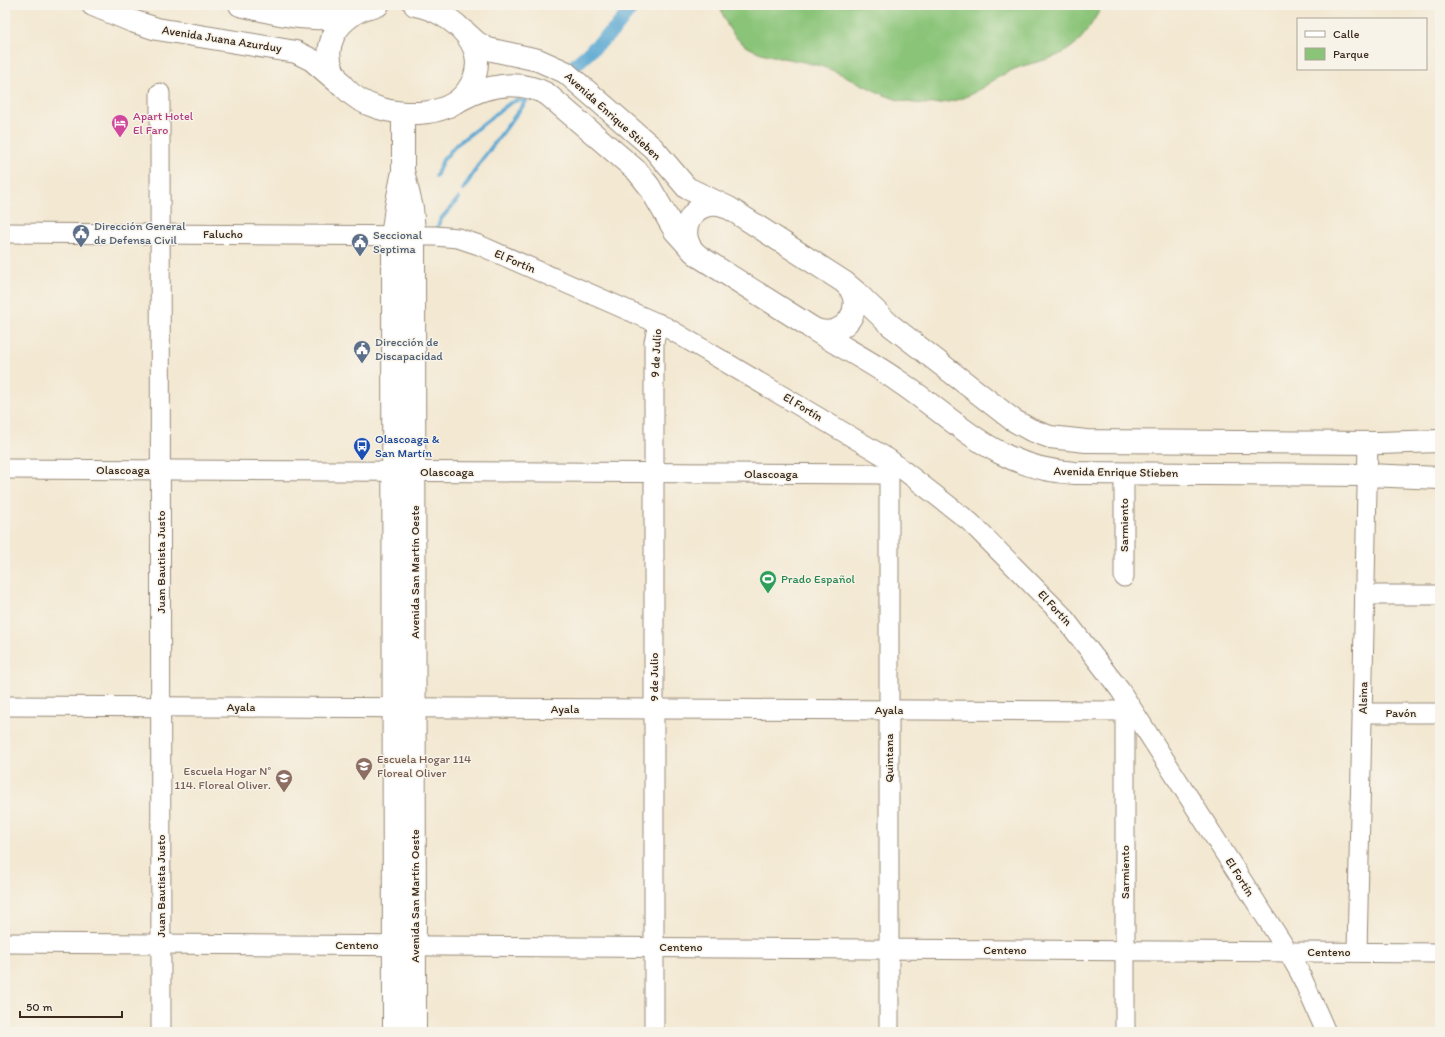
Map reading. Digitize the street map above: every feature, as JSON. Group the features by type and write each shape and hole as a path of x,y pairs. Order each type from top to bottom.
{"main road":[{"name":"Avenida Juana Azurduy","path":"93,5 136,23 157,29 296,52 312,60 366,103 383,109 403,113 431,112 488,88 506,85 522,86 547,94 641,176 649,186 675,231 693,251"},
{"path":"240,5 290,17 308,19 331,18 353,14 378,5"},
{"name":"Avenida Enrique Stieben","path":"415,5 439,12 455,23 476,42 488,49 538,60 552,65 571,76 653,148 687,188 729,208 844,282 889,324 1013,420 1031,430 1050,437 1086,441 1368,443 1440,441"},
{"path":"344,87 333,70 330,56 331,42 339,26 353,14"},
{"path":"455,102 469,88 476,70 474,50 465,32"},
{"path":"575,117 594,96"},
{"name":"Avenida San Martín Oeste","path":"394,1032 404,946 404,236 412,208 403,171 403,113"},
{"name":"Avenida Enrique Stieben","path":"729,208 712,204 699,208 692,214 688,222 686,235 688,244 693,251 810,327 899,381 982,444 1027,466 1052,471 1124,474 1367,475 1440,478"},
{"name":"Avenida Enrique Stieben","path":"810,327 823,332 832,332 849,322 853,313 854,298 850,289 844,282"},
{"name":"Avenida San Martín Oeste","path":"404,946 415,1032"}],"street":[{"name":"Juan Bautista Justo","path":"160,93 161,1032"},
{"name":"Falucho","path":"5,233 404,236"},
{"name":"El Fortín","path":"404,236 450,237 472,242 658,323 942,499 991,541 1068,622 1129,709 1288,952 1300,973 1326,1032"},
{"name":"9 de Julio","path":"654,1032 654,342 658,323"},
{"name":"Alsina","path":"1357,952 1368,443"},
{"name":"Olascoaga","path":"5,469 654,473 889,467"},
{"name":"Quintana","path":"889,467 889,1032"},
{"name":"Sarmiento","path":"1124,474 1124,577"},
{"path":"1365,595 1440,595"},
{"name":"Ayala","path":"5,706 889,710 1129,709"},
{"name":"Sarmiento","path":"1125,1032 1129,709"},
{"name":"Pavón","path":"1362,713 1440,713"},
{"name":"Centeno","path":"5,943 1440,953"}],"green space":[{"path":"720,5 1103,5 1090,27 1078,42 1066,51 1053,57 1011,70 967,96 942,103 925,104 896,99 820,66 773,56 746,46 735,37 727,23"}],"waterway":[{"path":"575,65 614,30 634,5"},
{"path":"436,176 443,160 456,145 510,103 518,100 526,101"},
{"path":"463,190 479,164 527,100"},
{"path":"436,231 441,219 459,198"}],"place":[{"name":"Apart Hotel El Faro","path":"120,138"},
{"name":"Dirección General de Defensa Civil","path":"81,248"},
{"name":"Seccional Septima","path":"360,257"},
{"name":"Dirección de Discapacidad","path":"362,364"},
{"name":"Olascoaga & San Martín","path":"362,461"},
{"name":"Prado Español","path":"768,594"},
{"name":"Escuela Hogar 114 Floreal Oliver","path":"364,781"},
{"name":"Escuela Hogar N° 114. Floreal Oliver.","path":"284,793"}]}
